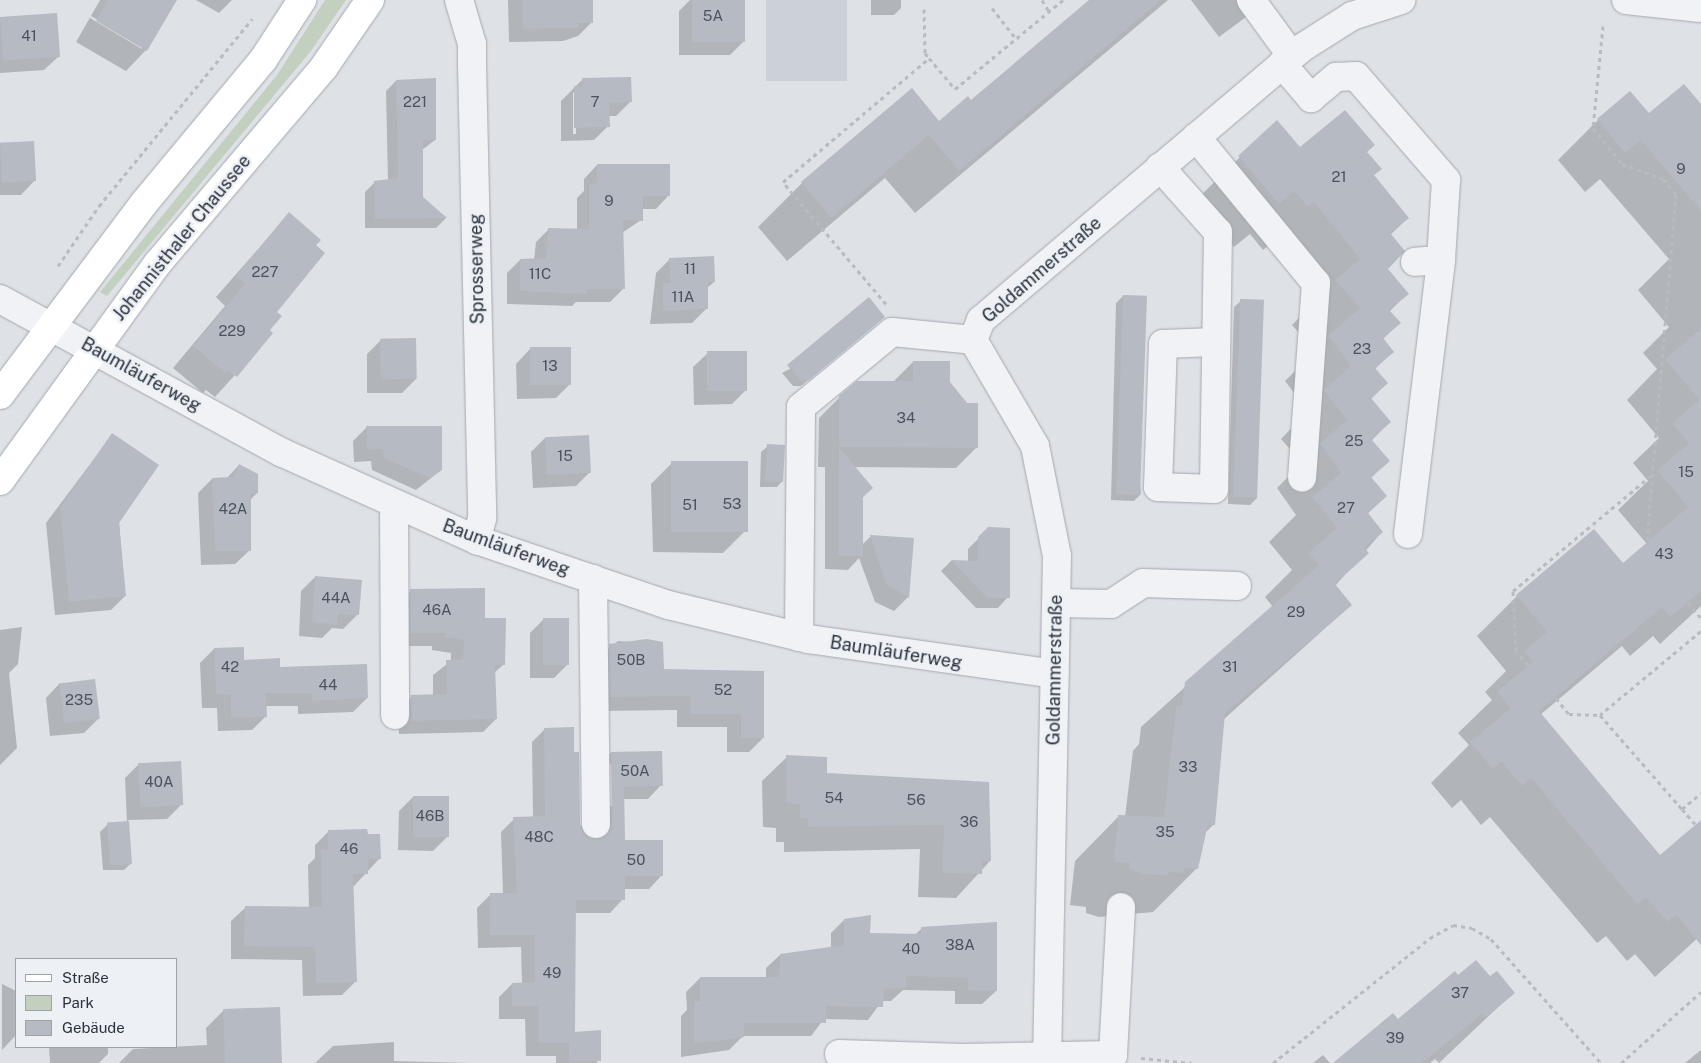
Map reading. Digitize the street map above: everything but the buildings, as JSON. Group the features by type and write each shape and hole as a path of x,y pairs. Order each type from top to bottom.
{"main road":[{"path":"0,395 145,202 258,67 302,0"},
{"name":"Johannisthaler Chaussee","path":"0,481 158,263 324,67 370,0"}],"street":[{"name":"Sprosserweg","path":"459,0 472,44 482,518 476,540"},
{"path":"1251,0 1311,98 1336,77 1356,76 1446,180 1428,261 1408,534"},
{"name":"Goldammerstraße","path":"1047,1061 1057,556 1035,446 973,340 981,320 1287,60 1352,16 1401,0"},
{"path":"1626,0 1701,8"},
{"path":"1196,138 1316,282 1302,477"},
{"path":"1160,167 1218,232 1214,342 1214,489 1158,487 1163,344 1214,342"},
{"name":"Baumläuferweg","path":"0,299 95,348 283,453 394,505 476,540 668,605 799,636 964,664 1055,674"},
{"path":"799,636 801,407 892,332 973,340"},
{"path":"394,505 395,714"},
{"path":"593,579 596,824"},
{"path":"1056,603 1111,604 1143,583 1236,586"},
{"path":"839,1054 1047,1061 1113,1055 1121,907"}],"path":[{"path":"1042,0 1049,11"},
{"path":"924,9 925,53 955,90 1063,0"},
{"path":"992,8 1016,39"},
{"path":"58,266 99,206 255,15"},
{"path":"1603,26 1593,128 1622,164 1663,179 1676,194 1646,550"},
{"path":"911,334 783,182 929,58"},
{"path":"1528,665 1516,651 1513,591 1652,474"},
{"path":"1688,602 1701,618"},
{"path":"1556,698 1569,714 1600,715 1701,632"},
{"path":"1600,715 1696,825"},
{"path":"1682,809 1701,793"},
{"path":"1273,1063 1430,938 1453,925 1472,928 1491,939 1601,1063"},
{"path":"1621,1063 1701,992"},
{"path":"1113,1055 1192,1063"}],"shaded area":[{"path":"766,0 847,0 847,81 766,81"}],"green space":[{"path":"325,0 346,0 311,51 107,296 100,292 277,75"}]}
